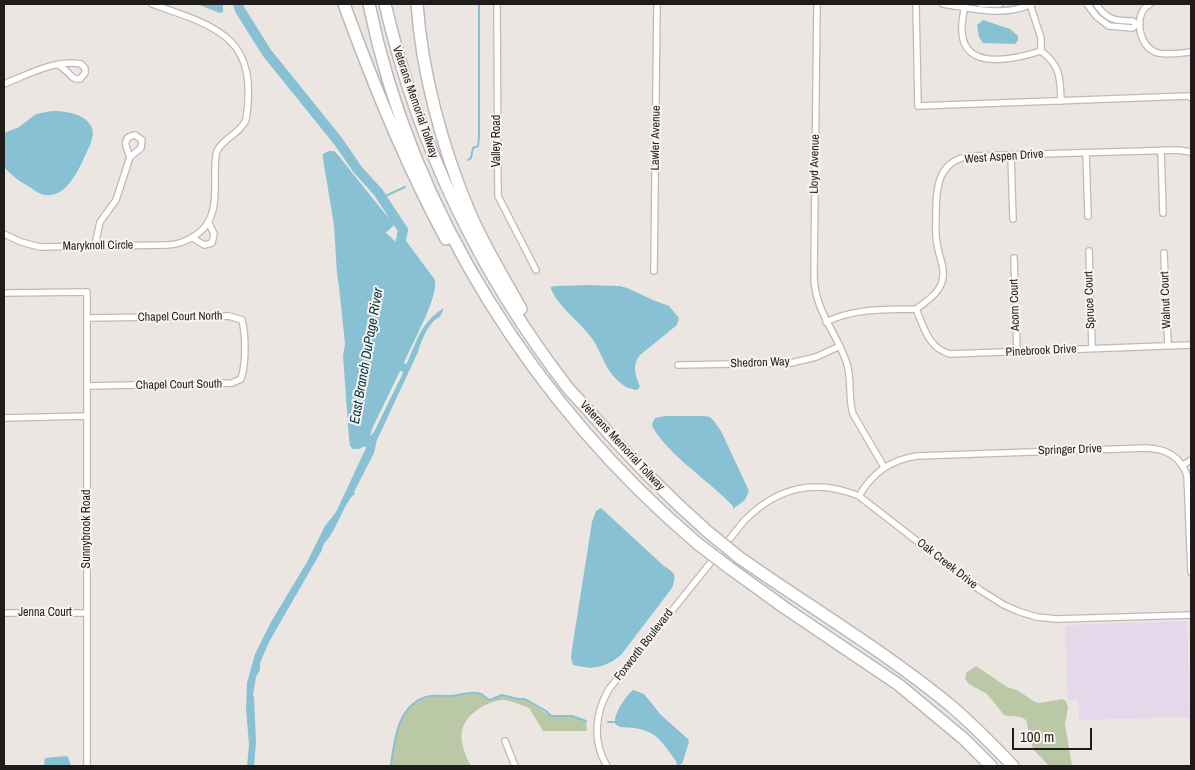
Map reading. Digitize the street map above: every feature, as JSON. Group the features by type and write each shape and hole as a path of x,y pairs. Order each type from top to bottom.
{"highway":[{"path":"344,4 379,97 429,207 476,292 491,314 504,324"},
{"name":"Veterans Memorial Tollway","path":"369,4 385,66 415,154 438,206 463,256 504,324 552,392 593,441 648,498 698,544 785,608 899,685 958,734 991,766"},
{"name":"Veterans Memorial Tollway","path":"385,4 408,90 444,182 487,267 502,292 540,349 570,389 604,429 658,486 708,532 740,558 914,677 951,706 1013,766"},
{"path":"417,4 431,94 442,135 469,211 540,349"}],"street":[{"name":"Maryknoll Circle","path":"4,234 21,242 40,247 172,245 193,238 209,223 215,204 216,154 220,146 244,125 246,120 247,83 245,62 227,37 218,30 202,22 152,4"},
{"name":"Valley Road","path":"497,4 498,196 536,270"},
{"name":"Lawler Avenue","path":"654,271 658,4"},
{"name":"Lloyd Avenue","path":"817,4 814,282 817,301 847,364 850,405 853,414 884,467"},
{"path":"916,4 918,106 1189,96 1191,98"},
{"path":"944,4 965,6 983,12 998,12 1015,10 1031,4 1041,38 1041,51"},
{"path":"981,4 1000,4"},
{"path":"1088,4 1097,17 1110,26 1132,28 1138,24"},
{"path":"1096,4 1110,19 1133,21 1138,24"},
{"path":"1150,4 1143,9 1138,24 1140,34 1146,44 1155,52 1168,54 1191,52"},
{"path":"965,6 961,31 965,45 972,54 986,58 1009,60 1041,51"},
{"path":"1041,51 1053,60 1060,77 1061,101"},
{"path":"4,84 58,65 79,63 83,66 85,73 80,79 75,79 68,71 58,65"},
{"path":"1161,150 1163,213"},
{"name":"West Aspen Drive","path":"916,309 927,301 940,287 942,278 943,264 936,235 936,187 947,168 963,158 1161,150 1191,152"},
{"path":"1086,153 1088,216"},
{"path":"1011,155 1013,218"},
{"path":"95,245 100,222 116,200 130,157"},
{"name":"Maryknoll Circle","path":"193,238 204,245 212,243 214,234 209,223"},
{"name":"Spruce Court","path":"1089,251 1092,348"},
{"name":"Walnut Court","path":"1164,253 1168,346"},
{"name":"Acorn Court","path":"1014,258 1017,352"},
{"name":"Sunnybrook Road","path":"4,293 87,292 87,766"},
{"path":"826,322 855,311 916,309"},
{"name":"Pinebrook Drive","path":"916,309 925,333 932,343 946,352 959,354 1191,345"},
{"name":"Chapel Court North","path":"87,318 231,316 242,320 244,350"},
{"name":"Shedron Way","path":"678,365 791,362 816,356 840,346"},
{"name":"Chapel Court South","path":"87,386 232,383 241,380 244,370 244,350"},
{"path":"4,418 87,416"},
{"name":"Springer Drive","path":"858,496 868,480 884,467 899,460 917,456 1146,448 1170,452 1182,465"},
{"path":"1191,460 1182,465 1187,475 1188,486 1191,572"},
{"name":"Oak Creek Drive","path":"730,538 754,511 786,492 806,487 822,487 846,491 858,496 980,590 1004,605 1020,612 1057,620 1191,615"},
{"name":"Foxworth Boulevard","path":"607,766 600,753 597,730 599,713 604,698 618,677 730,538"},
{"name":"Jenna Court","path":"4,613 87,613"},
{"path":"505,741 515,766"}],"shaded area":[{"path":"1187,621 1190,717 1079,720 1078,700 1068,700 1065,625"}],"green space":[{"path":"976,666 1007,687 1017,690 1035,702 1040,703 1062,699 1066,701 1068,708 1065,724 1072,766 1049,766 1033,749 1026,720 1020,717 1004,715 987,694 969,684 965,679 966,673"},
{"path":"481,694 488,700 502,695 525,699 551,716 572,716 586,721 587,731 543,731 529,708 499,700 480,708 472,714 463,727 462,742 471,766 391,766 399,726 409,708 416,702 429,697"}],"water":[{"path":"197,4 223,4 223,12 220,13"},
{"path":"983,20 1010,29 1018,36 1018,40 1015,44 983,43 979,37 977,25"},
{"path":"51,111 68,112 80,116 89,123 93,136 74,177 59,193 45,195 38,193 21,182 4,167 4,133 19,127 36,114"},
{"path":"334,151 389,218 403,224 404,238 435,280 433,298 405,364 425,325 444,308 440,317 432,323 423,337 418,352 377,440 374,453 354,492 355,494 324,544 269,642 260,663 253,695 256,742 254,766 247,766 249,745 246,708 247,683 255,654 325,526 336,512 366,448 365,446 353,449 350,446 343,356 345,344 337,274 334,225 323,154","holes":["395,224 398,228 396,242 385,232","400,371 403,373 374,432 370,436"]},
{"path":"588,285 627,288 669,306 679,318 677,325 640,355 637,360 635,371 640,387 637,390 624,386 613,376 595,343 555,297 551,289 551,287 556,286"},
{"path":"665,416 704,416 710,417 714,421 721,431 749,491 745,500 733,509 733,506 723,496 670,449 653,428 652,424 655,418"},
{"path":"601,508 673,573 675,577 672,588 621,655 602,666 590,668 573,665 571,658 592,522 596,511"},
{"path":"633,690 644,694 661,715 688,739 689,742 682,764 677,765 676,761 655,735 615,724 616,715"},
{"path":"66,756 71,766 44,766 45,758"}],"waterway":[{"name":"East Branch DuPage River","path":"238,4 267,53 338,141 358,170 378,192 403,230 400,245"},
{"path":"468,160 471,158 473,148 478,146 479,137 479,4"},
{"path":"381,198 405,187"},
{"path":"391,766 396,736 403,716 416,702 426,697 477,693 490,700 502,695 525,699 551,716 572,716 586,721"},
{"path":"608,722 614,722"}]}
